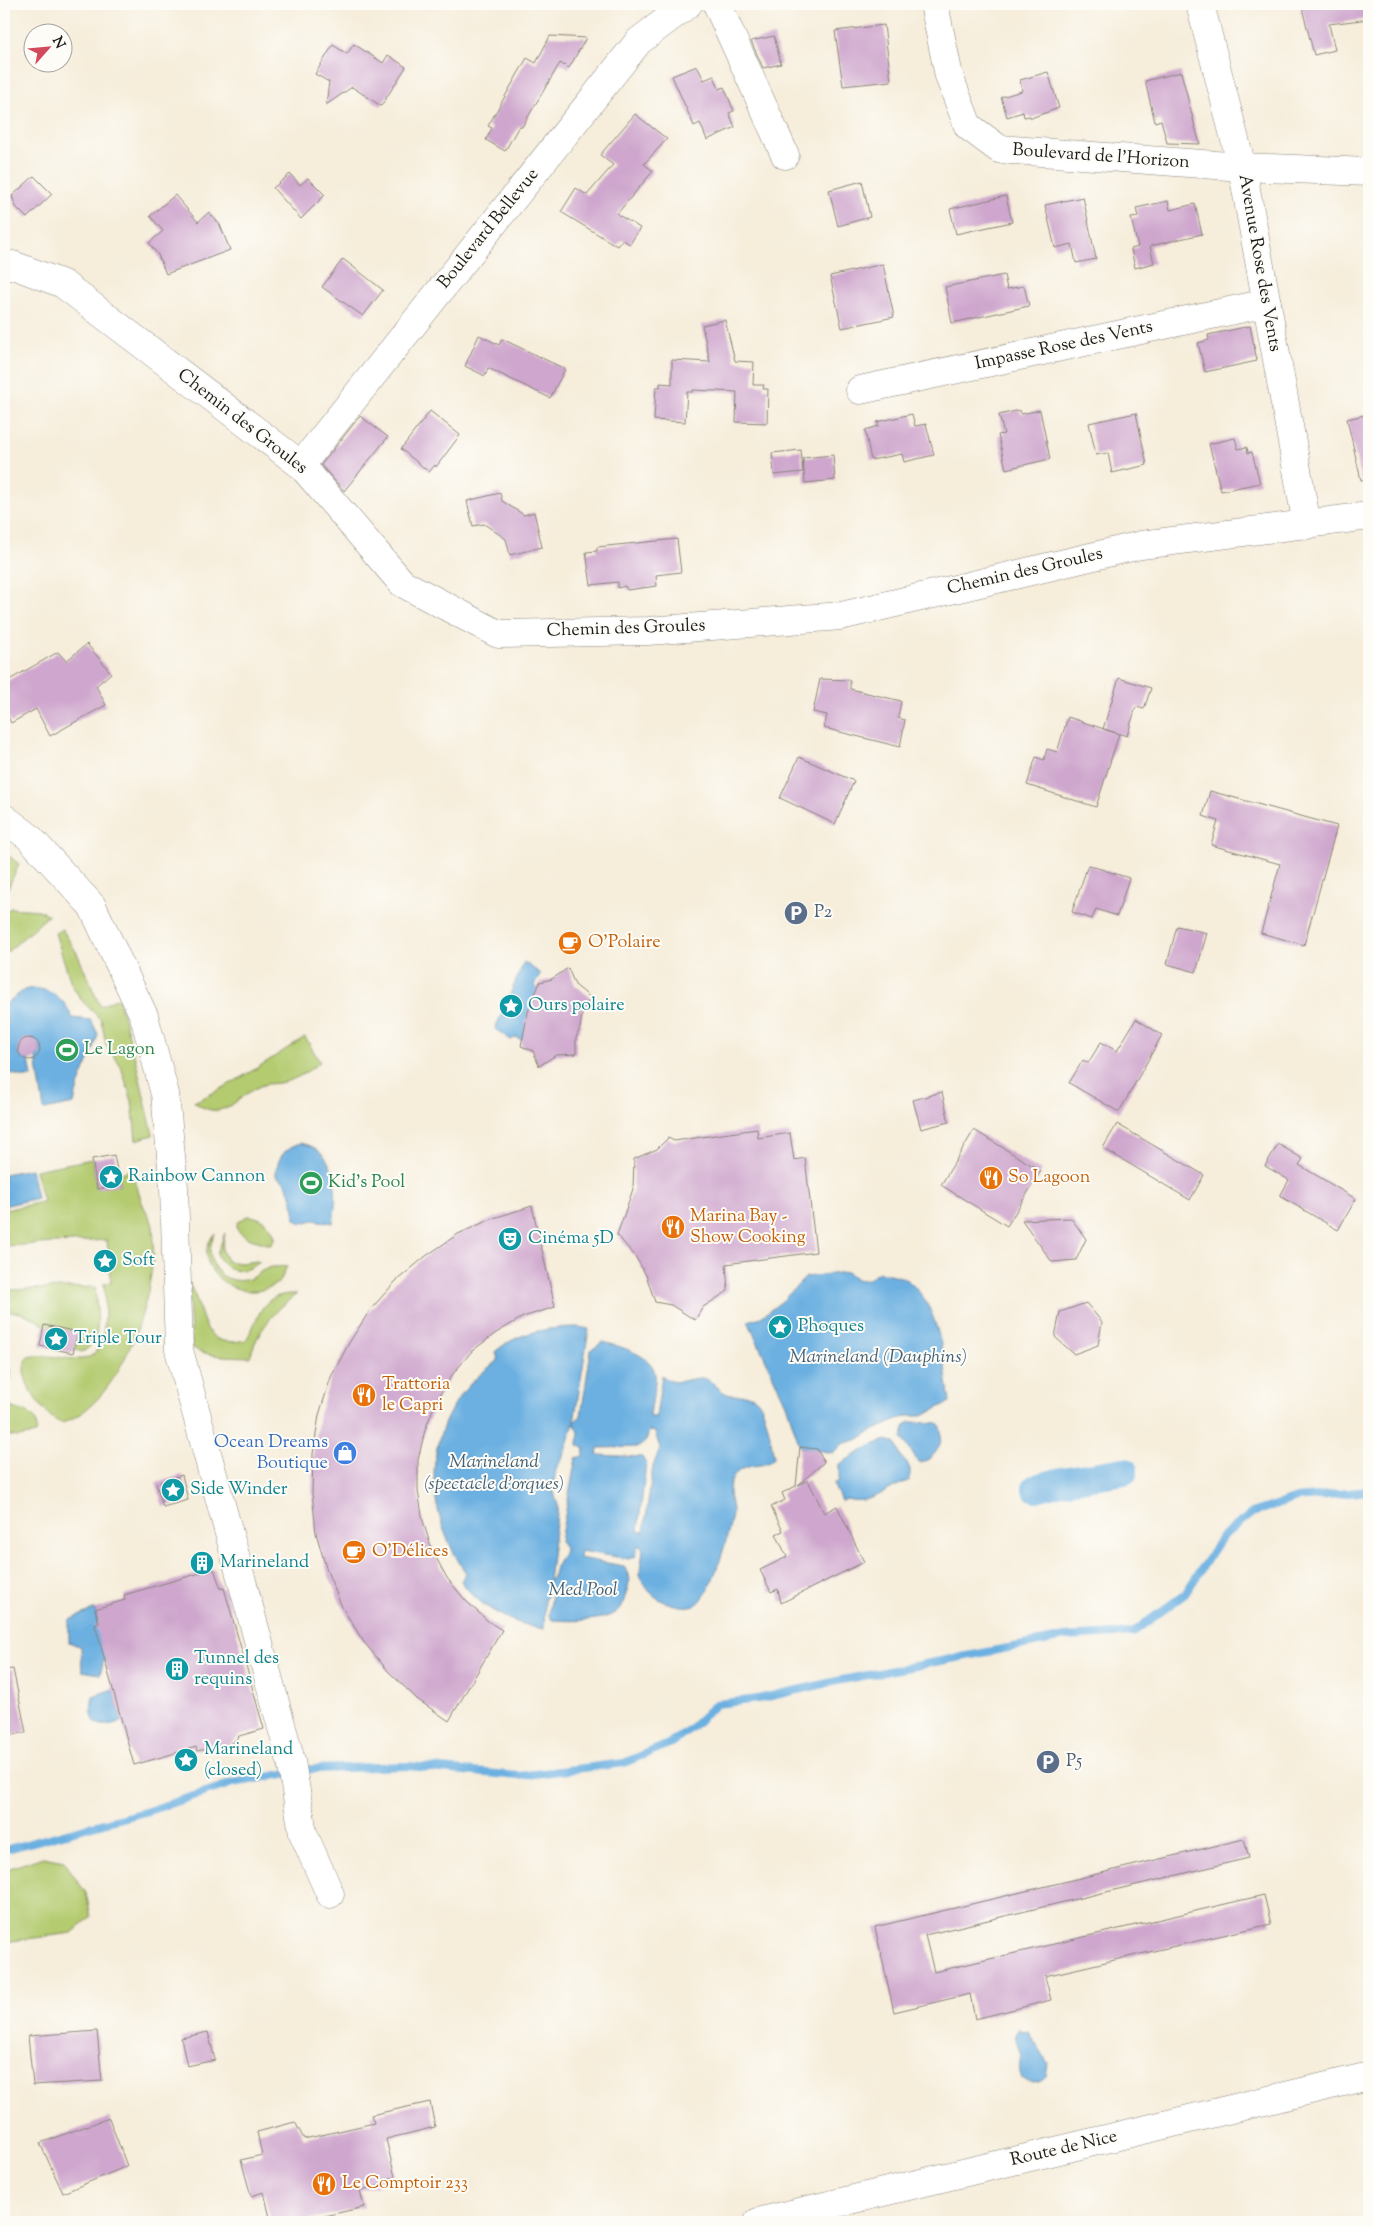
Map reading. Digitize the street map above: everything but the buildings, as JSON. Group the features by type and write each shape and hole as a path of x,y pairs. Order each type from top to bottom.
{"street":[{"name":"Boulevard Bellevue","path":"301,465 639,41 688,4"},
{"path":"717,4 785,155"},
{"name":"Boulevard de l'Horizon","path":"934,4 949,76 968,126 999,149 1242,167 1369,172"},
{"name":"Avenue Rose des Vents","path":"1200,4 1242,167 1307,525"},
{"name":"Chemin des Groules","path":"4,267 13,265 64,284 301,465 402,583 498,634 648,630 841,616 1141,545 1369,516"},
{"name":"Impasse Rose des Vents","path":"860,390 1266,303"},
{"path":"4,818 29,837 92,906 144,1016 166,1094 174,1188 179,1350 291,1761 303,1833 330,1894"},
{"name":"Route de Nice","path":"758,2222 1369,2076"}],"green space":[{"path":"4,852 19,864 4,897"},
{"path":"10,908 39,910 49,915 4,955 4,914"},
{"path":"62,929 77,953 100,1006 118,998 134,1053 153,1135 136,1140 132,1101 121,1067 106,1044 101,1020 83,1002 72,986 55,933"},
{"path":"305,1037 320,1062 301,1075 285,1082 263,1085 223,1109 205,1108 194,1102 237,1080"},
{"path":"92,1159 97,1188 120,1185 118,1174 131,1170 142,1203 153,1227 150,1280 133,1339 120,1367 104,1392 84,1411 62,1423 49,1415 31,1392 24,1367 28,1357 82,1359 91,1356 97,1349 102,1339 104,1327 104,1283 111,1283 107,1240 4,1246 4,1210 43,1202 35,1170"},
{"path":"247,1216 257,1217 268,1225 275,1237 271,1245 247,1238 237,1230 237,1223"},
{"path":"215,1233 210,1253 214,1266 221,1274 230,1279 246,1280 268,1268 287,1266 280,1282 262,1290 250,1291 229,1285 220,1279 208,1263 209,1243"},
{"path":"225,1233 222,1250 227,1261 240,1263 260,1262 241,1270 230,1269 225,1266 217,1254"},
{"path":"188,1282 211,1334 219,1340 230,1342 246,1340 268,1301 275,1297 297,1294 274,1314 262,1330 250,1357 220,1356 204,1353 192,1347"},
{"path":"95,1287 98,1324 94,1340 82,1352 67,1345 35,1319 21,1313 4,1311 4,1290"},
{"path":"4,1344 11,1377 7,1397 10,1407 26,1412 34,1417 37,1427 36,1434 18,1437 4,1435"},
{"path":"43,1857 64,1861 86,1893 91,1917 72,1933 4,1942 4,1870"}],"water":[{"path":"524,962 541,974 534,985 541,992 526,1042 516,1037 511,1040 495,1029"},
{"name":"Le Lagon","path":"33,988 52,993 66,1006 72,1018 91,1020 98,1034 74,1104 44,1110 36,1058 41,1048 34,1039 25,1039 21,1042 18,1049 21,1056 29,1060 32,1077 23,1077 4,1071 4,1005 24,990"},
{"name":"Kid's Pool","path":"301,1143 313,1147 323,1154 329,1164 335,1187 333,1223 314,1220 301,1223 295,1219 289,1189 276,1176 276,1170 282,1155 290,1147"},
{"path":"31,1169 37,1198 4,1206 4,1174"},
{"name":"Marineland (Dauphins)","path":"847,1272 856,1280 869,1279 879,1272 896,1276 905,1279 917,1289 926,1303 939,1335 950,1402 922,1416 907,1416 872,1431 859,1439 842,1444 833,1453 800,1447 786,1404 748,1321 761,1317 781,1302 806,1277"},
{"path":"567,1327 589,1329 574,1422 581,1416 591,1350 603,1342 634,1352 653,1367 655,1379 650,1417 656,1417 662,1375 666,1379 675,1382 701,1378 711,1382 727,1394 753,1397 758,1400 765,1414 774,1457 765,1464 746,1467 740,1470 731,1482 729,1493 732,1512 728,1532 709,1588 697,1604 687,1606 674,1605 661,1600 651,1593 641,1579 642,1547 637,1546 636,1556 629,1559 580,1551 579,1558 624,1566 630,1579 621,1608 615,1613 598,1619 578,1621 552,1620 549,1615 552,1592 545,1598 544,1629 532,1627 508,1619 487,1607 461,1581 466,1573 450,1545 440,1517 435,1487 435,1459 442,1431 454,1405 473,1382 498,1361 496,1351 524,1335","holes":["574,1423 579,1432 578,1445 584,1448 583,1456 576,1458 560,1541 565,1551 549,1581 558,1505 553,1489 556,1469 563,1457","649,1431 655,1432 660,1449 653,1466 644,1532 638,1531 646,1464 642,1457 597,1455 598,1448 639,1447 646,1441"]},
{"path":"911,1422 938,1423 941,1429 939,1447 932,1457 921,1463 915,1458 902,1439 906,1424"},
{"path":"887,1440 895,1443 902,1458 909,1466 909,1481 871,1498 841,1501 833,1484 839,1481 839,1464 869,1447"},
{"path":"95,1609 105,1657 100,1674 82,1671 81,1647 69,1642 69,1620"},
{"path":"113,1689 122,1721 100,1725 93,1718 93,1696"},
{"path":"1019,2028 1021,2031 1028,2032 1048,2063 1046,2077 1043,2080 1032,2083 1022,2079 1019,2071 1021,2052 1015,2036"}],"waterway":[{"path":"1036,1488 1062,1481 1124,1471"},
{"path":"4,1850 148,1811 233,1783 312,1769 408,1766 519,1776 624,1763 671,1743 692,1727 716,1704 758,1699 837,1681 1065,1637 1132,1633 1185,1594 1222,1537 1252,1513 1297,1498 1369,1491"}],"railway":[{"path":"1339,2222 1369,2217"}],"place":[{"name":"P2","path":"796,913"},
{"name":"O'Polaire","path":"570,943"},
{"name":"Ours polaire","path":"511,1006"},
{"name":"Le Lagon","path":"67,1050"},
{"name":"Rainbow Cannon","path":"111,1177"},
{"name":"So Lagoon","path":"991,1178"},
{"name":"Kid's Pool","path":"311,1183"},
{"name":"Marina Bay - Show Cooking","path":"673,1227"},
{"name":"Cinéma 5D","path":"510,1239"},
{"name":"Soft","path":"105,1261"},
{"name":"Phoques","path":"780,1327"},
{"name":"Triple Tour","path":"56,1339"},
{"name":"Trattoria le Capri","path":"364,1395"},
{"name":"Ocean Dreams Boutique","path":"345,1453"},
{"name":"Side Winder","path":"173,1490"},
{"name":"O'Délices","path":"354,1552"},
{"name":"Marineland","path":"202,1563"},
{"name":"Tunnel des requins","path":"177,1669"},
{"name":"Marineland (closed)","path":"186,1760"},
{"name":"P5","path":"1048,1762"},
{"name":"Le Comptoir 233","path":"324,2184"}],"water label":[{"name":"Marineland (spectacle d'orques)","path":"494,1473"},
{"name":"Med Pool","path":"583,1590"}]}
